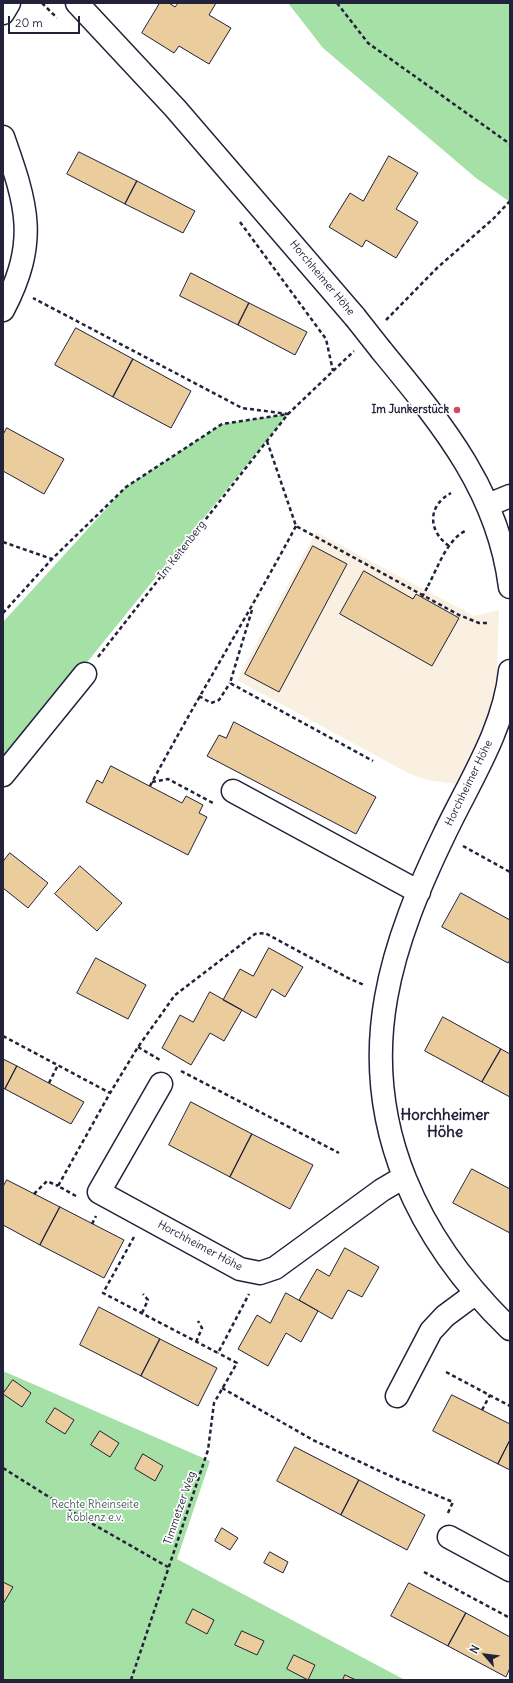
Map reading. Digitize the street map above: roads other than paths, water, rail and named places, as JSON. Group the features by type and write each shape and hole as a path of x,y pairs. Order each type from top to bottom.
{"street":[{"path":"3,13 9,3"},
{"name":"Horchheimer Höhe","path":"77,3 180,113 355,317 451,437 472,472 488,505 504,554 510,588"},
{"path":"3,137 26,209 24,254 13,288 3,310"},
{"path":"488,505 510,496"},
{"name":"Horchheimer Höhe","path":"510,671 507,705 444,835 419,892 403,934 386,999 382,1044 382,1068 387,1114 397,1157 422,1218 434,1238 476,1293 510,1329"},
{"path":"3,775 85,674"},
{"path":"233,791 419,892"},
{"name":"Horchheimer Höhe","path":"161,1084 99,1192 240,1269 260,1273 275,1268 382,1190 404,1177"},
{"path":"397,1396 431,1331 438,1323 476,1293"},
{"path":"449,1537 510,1570"}],"place":[{"name":"Im Junkerstück","path":"457,410"}],"district":[{"name":"Horchheimer Höhe","path":"445,1124"}],"park label":[{"name":"Rechte Rheinseite Koblenz e.v.","path":"95,1511"}]}
